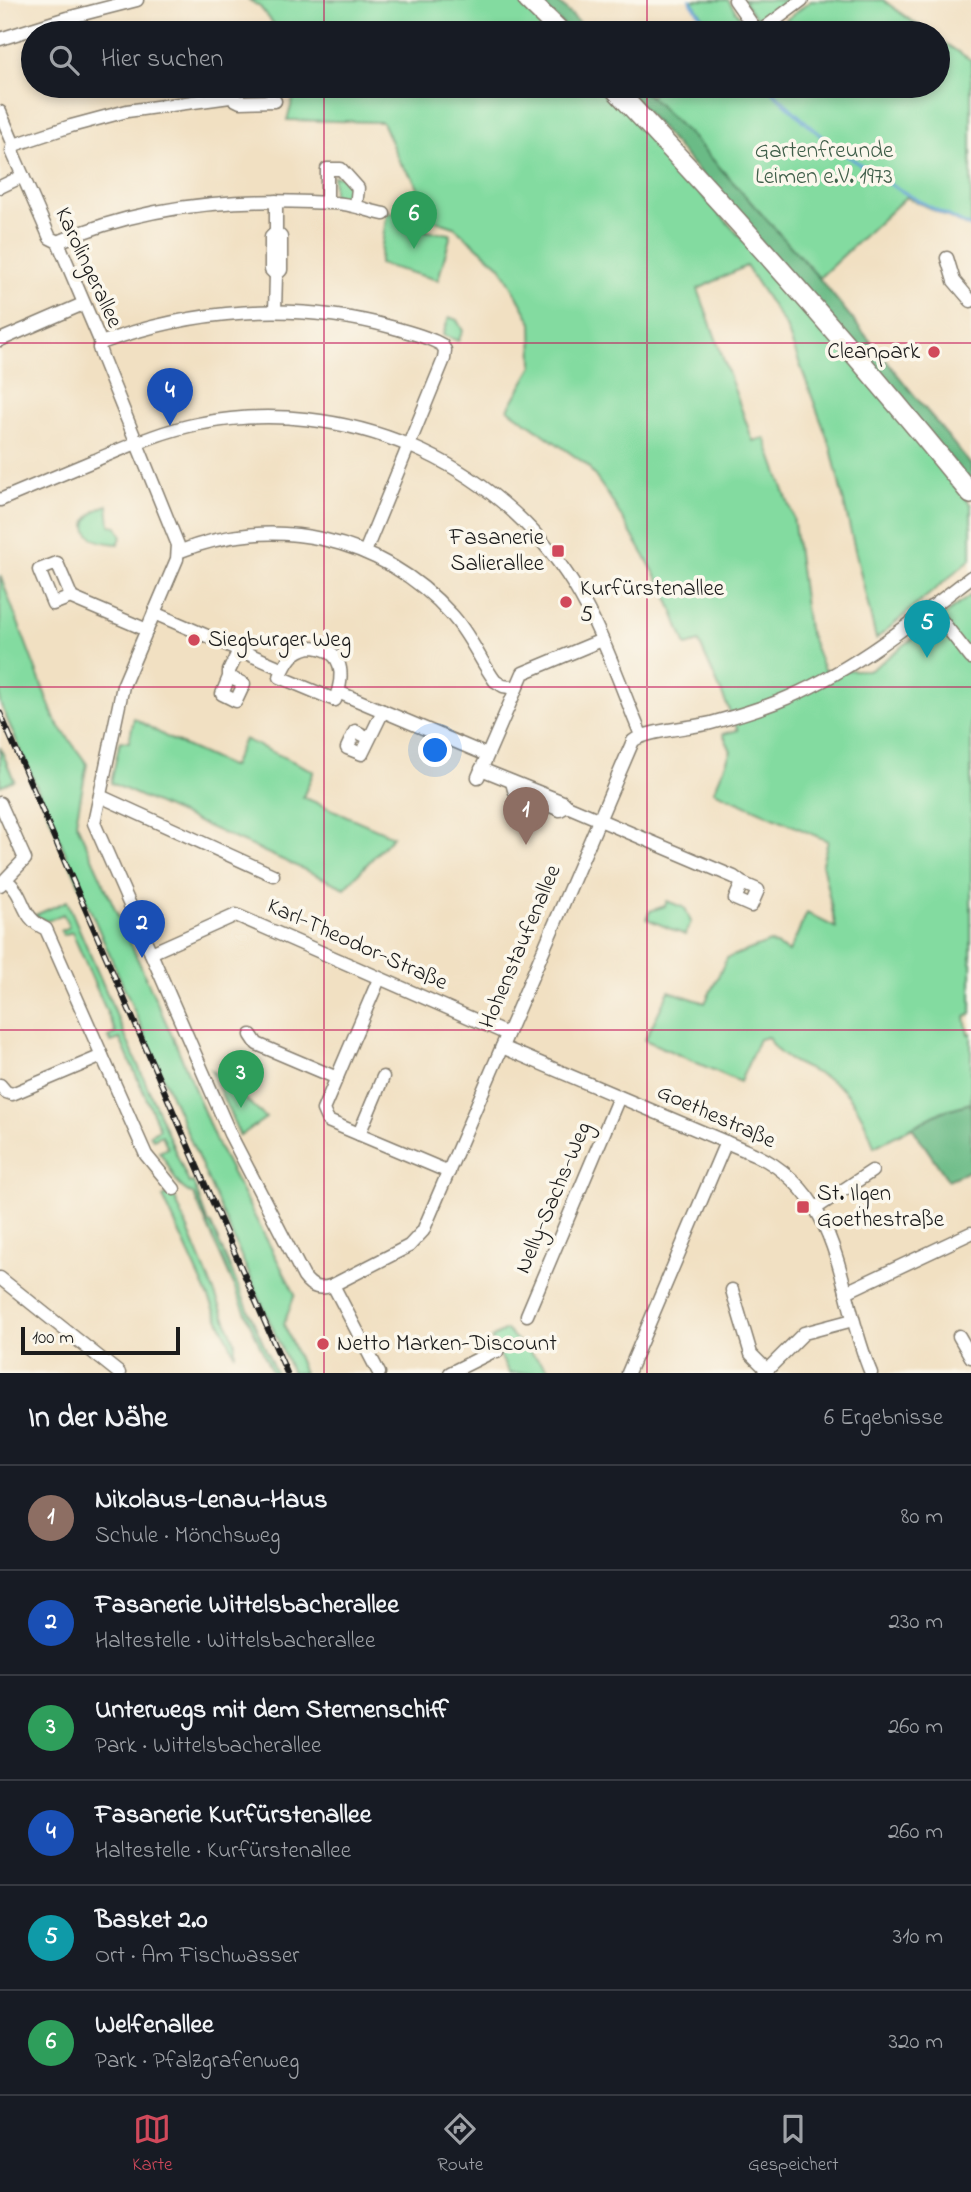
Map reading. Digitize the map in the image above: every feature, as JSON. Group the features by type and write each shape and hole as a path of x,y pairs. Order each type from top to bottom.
{"main road":[{"path":"528,0 550,21"},
{"path":"623,98 704,183 869,369 971,494"}],"street":[{"path":"55,21 107,4 136,0"},
{"path":"734,0 749,21"},
{"path":"774,21 802,0"},
{"path":"0,39 21,32"},
{"path":"14,145 118,113 179,98"},
{"path":"237,98 240,102 275,101"},
{"name":"Karolingerallee","path":"0,112 14,145 12,151 50,239 58,242 101,343 100,354 176,537 178,552"},
{"path":"327,203 327,169 341,169 358,188 356,206"},
{"path":"0,187 23,177"},
{"path":"275,312 276,275 281,270 281,237 276,232 276,201"},
{"path":"58,242 108,224 168,210 230,202 327,203 356,206 360,210 384,214"},
{"path":"947,258 954,281 971,301"},
{"path":"0,340 83,304"},
{"path":"101,343 146,328 190,318 234,312 275,312 320,314 370,322 442,345 445,350 444,358 365,552"},
{"path":"0,500 138,443 198,424 242,418 318,420 352,426 410,445 470,477 531,529 569,577 602,640 641,735 715,722 794,695 862,658 971,577"},
{"path":"379,1373 333,1285 326,1288 314,1287 304,1277 230,1133 94,823 123,686 178,552 215,539 277,533 334,541 365,552 403,572 432,595 460,624 495,681 503,686 516,688"},
{"path":"71,597 147,630"},
{"path":"931,607 971,659"},
{"path":"154,613 284,669"},
{"path":"602,640 528,670 522,675 480,773 512,782 514,790 525,795 560,810 567,806 734,877 741,883"},
{"path":"310,647 325,650 336,658 341,668 341,682 335,700 280,677 284,669 290,657 298,650 310,647"},
{"path":"229,677 239,650"},
{"path":"338,692 487,755"},
{"path":"369,738 374,734 383,711"},
{"name":"Hohenstaufenallee","path":"333,1285 415,1241 426,1225 630,746 641,735"},
{"path":"100,796 273,875"},
{"path":"0,803 25,859 3,883 17,891 31,921 46,929 146,1155 174,1189"},
{"name":"Karl-Theodor-Straße","path":"151,953 236,915 507,1034"},
{"path":"379,979 323,1110 328,1121 449,1172"},
{"path":"251,1035 257,1044 337,1078"},
{"name":"Goethestraße","path":"502,1047 726,1142 780,1169 816,1208 833,1244 853,1320 871,1373"},
{"path":"0,1085 12,1094 102,1056"},
{"path":"359,1134 383,1077"},
{"name":"Nelly-Sachs-Weg","path":"527,1315 619,1097"},
{"path":"628,1373 726,1142"},
{"path":"816,1208 872,1171"},
{"path":"846,1292 971,1233"},
{"path":"0,1278 119,1373"},
{"path":"732,1290 751,1354 765,1372 804,1333 853,1320"},
{"path":"959,1336 971,1357"},
{"path":"450,1373 494,1351 497,1352"}],"green space":[{"path":"249,0 518,0 540,21 271,21 260,7"},
{"path":"538,0 556,0 578,21 559,21"},
{"path":"691,0 728,0 743,21 706,21"},
{"path":"743,0 789,0 758,21"},
{"path":"812,0 883,0 912,21 785,21"},
{"name":"Gartenfreunde Leimen e.V. 1973","path":"950,47 971,60 971,228 906,197 819,278 695,140 650,98 950,98"},
{"path":"294,98 615,98 856,365 971,505 971,559 876,639 831,448 786,327 746,266 698,289 753,441 765,438 793,516 808,629 824,670 871,670 971,595 971,1014 965,1017 968,1034 971,1033 971,1103 943,1111 874,1147 860,1112 849,1096 827,1078 779,1053 768,1037 759,1039 740,1082 645,1040 669,991 705,1003 727,958 770,942 789,952 807,913 836,928 822,863 828,841 714,791 731,751 723,734 738,730 699,642 686,646 664,589 609,496 587,465 508,409 533,366 532,323 501,267 454,227 433,220 413,178 400,163 382,122 287,120"},
{"path":"634,98 651,98 695,140 819,278 971,465 971,483"},
{"path":"333,176 341,176 354,191 352,199 333,197"},
{"path":"422,211 426,231 451,234 438,280 379,264 387,213"},
{"path":"449,317 457,320 463,331 458,341 443,335"},
{"path":"108,505 110,525 116,526 122,536 118,544 97,540 86,529 92,514"},
{"path":"0,575 55,720 87,764 76,822 178,1049 218,1146 295,1294 284,1324 304,1373 292,1373 0,703"},
{"path":"134,718 170,739 232,767 244,739 314,771 303,797 393,836 345,888 111,783 120,741 129,742"},
{"path":"0,747 14,780 0,786"},
{"path":"67,901 189,1183 193,1182 208,1223 211,1224 276,1373 272,1373 194,1195 181,1186 159,1152 168,1148 162,1135 153,1139 150,1134 160,1129 120,1039 111,1042 108,1037 116,1033 72,932 63,935 61,931 69,927 63,914 47,921 33,916"},
{"path":"667,901 685,908 691,922 685,935 647,919 650,911 665,906"},
{"path":"211,1070 219,1075 266,1118 240,1136"},
{"path":"971,1103 971,1170 948,1180 912,1127 943,1111"},
{"path":"172,1191 235,1342 235,1355 163,1197"},
{"path":"506,1330 553,1373 509,1373 491,1338"}],"waterway":[{"path":"690,0 705,21"},
{"path":"780,98 816,131 858,163 932,208 971,227"}],"railway":[{"path":"0,713 287,1373"}],"place":[{"name":"Welfenallee","path":"414,249"},
{"name":"Cleanpark","path":"934,352"},
{"name":"Fasanerie Kurfürstenallee","path":"170,426"},
{"name":"Fasanerie Salierallee","path":"558,551"},
{"name":"Kurfürstenallee 5","path":"566,602"},
{"name":"Siegburger Weg","path":"194,640"},
{"name":"Basket 2.0","path":"927,658"},
{"name":"Nikolaus-Lenau-Haus","path":"526,845"},
{"name":"Fasanerie Wittelsbacherallee","path":"142,958"},
{"name":"Unterwegs mit dem Sternenschiff","path":"241,1108"},
{"name":"St. Ilgen Goethestraße","path":"803,1207"},
{"name":"Netto Marken-Discount","path":"323,1344"}]}
